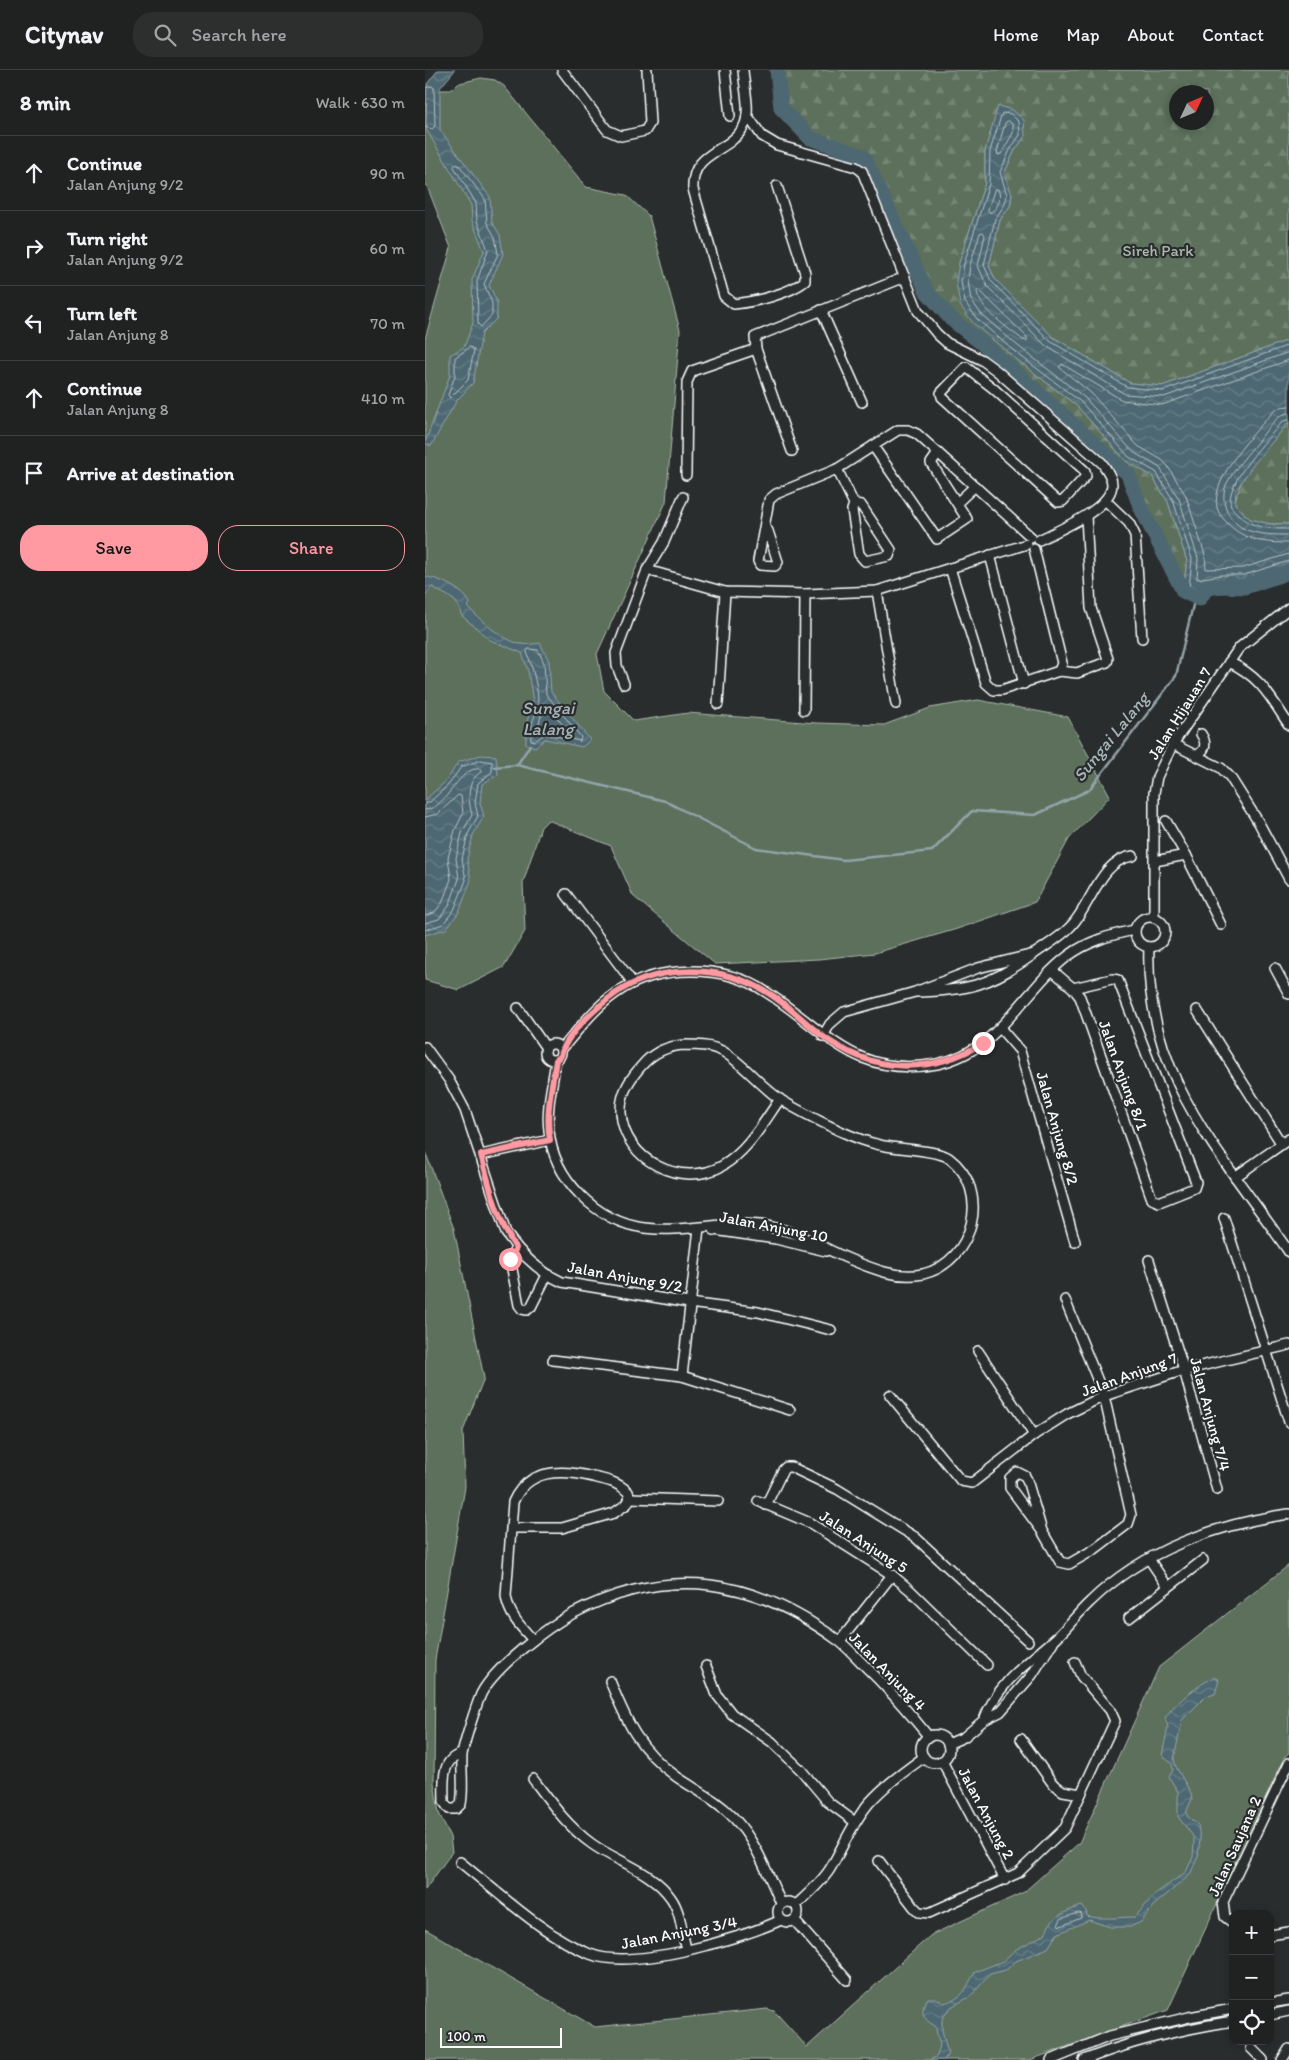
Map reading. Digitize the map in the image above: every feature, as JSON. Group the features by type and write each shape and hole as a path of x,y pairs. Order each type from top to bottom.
{"street":[{"path":"562,70 607,130 621,136 645,131 650,123 647,70"},
{"path":"725,70 730,116"},
{"path":"743,70 747,115 743,128 699,164 692,176 693,189 724,296 734,304 745,303 796,288 805,281 805,273 777,186"},
{"path":"727,86 744,84"},
{"path":"647,570 725,592 805,594 877,591 1033,542 1086,516 1105,500 1112,485 1103,463 982,360 947,343 918,312 862,170 777,145 763,136 747,115"},
{"path":"792,451 756,349 755,337 905,277"},
{"path":"821,310 863,402"},
{"path":"686,475 687,382 692,371 756,349"},
{"path":"966,367 993,388 1066,454 1085,471 1086,476 1061,502 941,395 966,367"},
{"path":"993,388 1004,377"},
{"path":"765,528 767,506 769,500 776,494 837,468 898,430 908,430 917,434 1025,529 1033,542 1062,663 1059,670"},
{"path":"1066,454 1077,441"},
{"path":"873,446 937,538 967,519 931,463 938,453"},
{"path":"837,468 854,504 852,510 859,554 865,561 889,556 891,550 861,505 854,504"},
{"path":"957,502 975,486"},
{"path":"624,684 617,666 616,653 647,570 664,542 683,497"},
{"path":"1105,500 1129,523 1135,535 1142,638"},
{"path":"950,568 986,683 994,690 1002,690 1024,684 1059,670 1077,673 1107,662 1108,659 1091,608 1086,516"},
{"path":"991,556 1024,684"},
{"path":"877,591 896,704"},
{"path":"717,704 725,592"},
{"path":"804,710 805,594"},
{"name":"Jalan Hijauan 7","path":"1154,917 1154,793 1157,777 1173,744 1229,662 1247,640 1288,610"},
{"path":"1229,662 1254,677 1289,725"},
{"path":"1197,755 1202,752 1205,746 1205,740 1201,734"},
{"path":"1173,744 1221,768 1230,777 1259,824 1289,879"},
{"path":"1166,821 1186,854 1221,925"},
{"path":"1155,861 1186,854"},
{"path":"915,992 941,991 975,986 996,978 1060,937 1079,916 1108,870 1124,857 1133,856"},
{"path":"566,894 633,983"},
{"path":"518,1008 546,1048 547,1058 556,1060 561,1056 561,1050 582,1022 616,993 633,983 660,975 687,971 714,973 742,980 766,991 823,1036 858,1056 897,1066 915,1066 950,1060 970,1052 983,1043 1000,1028 1068,956 1089,943 1134,930 1141,919 1154,917 1161,922 1165,934 1158,945 1149,947 1138,942 1134,930"},
{"path":"1149,947 1153,1008 1167,1059 1181,1094 1211,1143 1289,1252"},
{"path":"823,1036 830,1024 844,1012 915,992 978,968 1034,954"},
{"path":"1275,968 1289,994"},
{"name":"Jalan Anjung 8/1","path":"1053,971 1073,988 1080,997 1152,1199 1159,1202 1194,1188 1196,1182 1118,980 1112,979 1073,988"},
{"path":"1197,1010 1285,1141 1235,1177"},
{"name":"Jalan Anjung 8/2","path":"1000,1028 1020,1051 1075,1242"},
{"path":"546,1048 554,1044 561,1050"},
{"path":"679,1045 702,1045 722,1051 780,1099 740,1153 719,1168 692,1173 664,1169 640,1155 631,1143 621,1117 623,1094 628,1083 639,1069 661,1049 679,1045"},
{"name":"Jalan Anjung 9/2","path":"425,1047 449,1080 465,1110 503,1226 516,1248 533,1265 562,1282 689,1303 758,1312 831,1330"},
{"name":"Jalan Anjung 10","path":"556,1060 548,1128 558,1165 579,1194 600,1211 627,1224 645,1228 699,1228 755,1224 777,1227 797,1233 836,1254 884,1273 913,1275 939,1268 953,1258 965,1244 971,1230 974,1212 967,1181 948,1157 936,1153 878,1145 837,1129 780,1099"},
{"path":"481,1155 550,1140"},
{"path":"1224,1218 1289,1422"},
{"path":"682,1376 699,1228"},
{"path":"516,1248 510,1259 519,1306 522,1310 527,1310 531,1307 547,1274"},
{"name":"Jalan Anjung 7/4","path":"1149,1260 1184,1370 1217,1490"},
{"path":"1042,1531 1027,1480 1025,1476 1017,1472 1009,1478 1010,1488 1042,1531 1060,1562 1069,1564 1122,1530 1131,1520 1105,1396 1065,1300"},
{"name":"Jalan Anjung 7","path":"890,1395 961,1481 972,1483 1034,1435 1067,1414 1105,1396 1184,1370 1289,1345"},
{"path":"978,1351 1034,1435"},
{"path":"553,1360 682,1376 790,1410"},
{"name":"Jalan Anjung 5","path":"987,1665 893,1575 810,1523 762,1503 783,1470 786,1467 791,1467 837,1489 915,1536 1028,1641"},
{"path":"512,1528 562,1528 614,1513 621,1509 629,1498 628,1492 616,1483 575,1472 550,1472 529,1482 517,1494 513,1502 506,1596 508,1608 520,1626 533,1640"},
{"path":"629,1498 718,1501"},
{"path":"984,1720 990,1703 1021,1666 1056,1638 1090,1601 1121,1576 1149,1559 1193,1537 1227,1526 1289,1514"},
{"path":"1149,1559 1169,1587"},
{"path":"1129,1618 1203,1560"},
{"path":"840,1642 893,1575"},
{"name":"Jalan Anjung 4","path":"462,1754 482,1693 491,1680 533,1640 567,1617 620,1593 674,1583 720,1585 767,1599 840,1642 893,1694 929,1737"},
{"path":"948,1744 964,1738 984,1720 1000,1712 1033,1675 1056,1638"},
{"path":"879,1861 914,1907 923,1913 929,1913 1018,1873 1065,1828 1115,1721 1110,1710 1081,1676 1075,1662"},
{"path":"706,1666 717,1695 732,1714 772,1742 801,1770 827,1802 855,1822"},
{"path":"610,1681 626,1722 650,1753 672,1773 713,1799 732,1815 745,1830 756,1846 781,1903 777,1913 781,1920 788,1922 794,1920 798,1914 796,1905 789,1901 781,1903"},
{"path":"940,1736 948,1744 948,1754 942,1761 933,1762 924,1757 922,1746 929,1737 940,1736"},
{"path":"1021,1739 1053,1784 1063,1790 1081,1794"},
{"path":"462,1754 461,1804 456,1809 449,1809 444,1802 445,1768 451,1758 462,1754"},
{"path":"796,1905 820,1883 855,1822 869,1804 890,1782 924,1757"},
{"name":"Jalan Anjung 2","path":"942,1761 1005,1880"},
{"name":"Jalan Saujana 2","path":"1229,1920 1225,1917 1223,1902 1285,1780 1289,1763"},
{"path":"533,1779 561,1817 578,1833 593,1845 651,1878 662,1887 677,1909 685,1949"},
{"name":"Jalan Anjung 3/4","path":"460,1862 554,1936 590,1955 609,1959 628,1960 730,1940 781,1920"},
{"path":"794,1920 847,1980"},
{"path":"1274,1934 1289,1932"},
{"path":"1274,2002 1289,2000"},
{"path":"1051,2060 1110,2036 1189,2017 1229,2011"},
{"path":"1274,2014 1289,2011"},
{"path":"1083,2060 1114,2048 1193,2028 1229,2022"},
{"path":"1251,2048 1263,2060"},
{"path":"1281,2060 1289,2049"}],"green space":[{"name":"Sireh Park","path":"777,70 1289,70 1289,340 1162,386 1130,383 1053,337 995,279 989,266 1000,220 1010,206 1012,194 1004,174 1014,152 1025,136 1013,110 999,106 985,151 985,183 959,263 1011,355 1077,406 1126,461 1152,476 1168,502 1187,561 1183,591 1140,506 1128,473 993,352 951,319 927,292 863,156 810,138 781,108"},
{"path":"481,78 495,80 504,86 586,187 626,195 649,216 680,330 666,502 597,654 604,691 634,721 688,713 816,723 884,725 930,708 978,700 1068,717 1110,796 1069,839 1035,902 957,929 875,953 819,959 715,964 633,896 611,846 548,820 541,827 523,883 525,931 504,967 459,990 425,980 425,339 451,248 425,181 425,90 450,90 460,83"},
{"path":"1289,422 1289,524 1270,524 1250,519 1235,504 1237,493 1242,481 1256,460"},
{"path":"425,1151 454,1229 484,1378 463,1431 465,1487 435,1660 434,1783 439,1813 450,1837 452,1852 425,1890"},
{"path":"1289,1565 1289,1753 1285,1756 1168,2010 1030,2060 425,2060 425,1929 595,2027 767,2009 774,2011 807,2047 931,1935 1024,1892 1079,1843 1159,1667"}],"water":[{"path":"438,70 455,70 440,88 440,130 490,197 492,222 500,235 503,254 489,285 497,302 497,318 482,333 473,383 457,400 431,446 425,443 450,375 450,355 464,347 473,323 472,280 484,251 472,221 471,205 426,129 427,84"},
{"path":"998,106 1013,110 1024,120 1025,136 1014,152 1004,174 1012,194 1010,206 1000,220 989,266 995,279 1053,337 1130,383 1162,386 1289,340 1289,422 1253,465 1236,490 1235,504 1250,519 1270,524 1289,524 1289,572 1245,587 1222,586 1207,588 1199,599 1183,591 1187,561 1168,502 1152,476 1126,461 1077,406 973,323 960,305 956,282 959,263 985,183 985,151"},
{"name":"Sungai Lalang","path":"425,577 437,579 457,589 467,598 470,603 468,607 485,624 506,638 520,644 540,643 549,661 551,692 590,740 582,747 545,739 535,747 526,744 526,725 533,702 528,671 522,653 490,640 461,615 458,605 447,595 432,587 425,595"},
{"name":"Sungai Lalang","path":"481,755 496,756 498,775 482,784 480,803 484,816 473,835 467,859 471,880 459,912 446,929 425,935 425,800 447,780 458,762"},
{"path":"1214,1677 1219,1680 1215,1694 1205,1697 1182,1720 1174,1759 1176,1767 1191,1793 1192,1799 1187,1810 1187,1816 1198,1825 1200,1839 1198,1856 1190,1875 1154,1905 1141,1922 1130,1927 1110,1927 1089,1920 1057,1934 1048,1948 1016,1961 1006,1970 990,1974 971,1996 951,2007 942,2019 942,2030 948,2054 944,2060 930,2060 937,2056 940,2045 935,2026 923,2014 923,2006 928,1998 936,1998 944,2003 957,1998 964,1992 975,1972 1003,1961 1015,1950 1045,1934 1055,1918 1070,1910 1082,1906 1087,1916 1104,1918 1135,1917 1155,1894 1186,1872 1193,1857 1194,1842 1193,1836 1178,1817 1178,1792 1169,1777 1173,1770 1172,1764 1162,1755 1168,1727 1165,1719 1173,1708 1186,1696 1201,1684"}],"waterway":[{"path":"777,70 781,108 810,138 863,156 927,292 951,319 993,352 1128,474 1140,506 1183,591 1199,599 1207,588 1222,586 1245,587 1289,572"},
{"name":"Sungai Lalang","path":"494,767 517,765 665,801 756,848 844,860 932,851 972,811 1035,815 1089,790 1176,676 1195,597"},
{"name":"Sungai Lalang","path":"517,765 530,745"}],"route":[{"path":"510,1259 516,1248 506,1233 497,1210 481,1155 550,1140 548,1128 550,1100 556,1060 561,1056 561,1050 582,1022 598,1007 633,983 660,975 687,971 714,973 742,980 766,991 839,1047 858,1056 897,1066 936,1064 970,1052 983,1043"}]}
